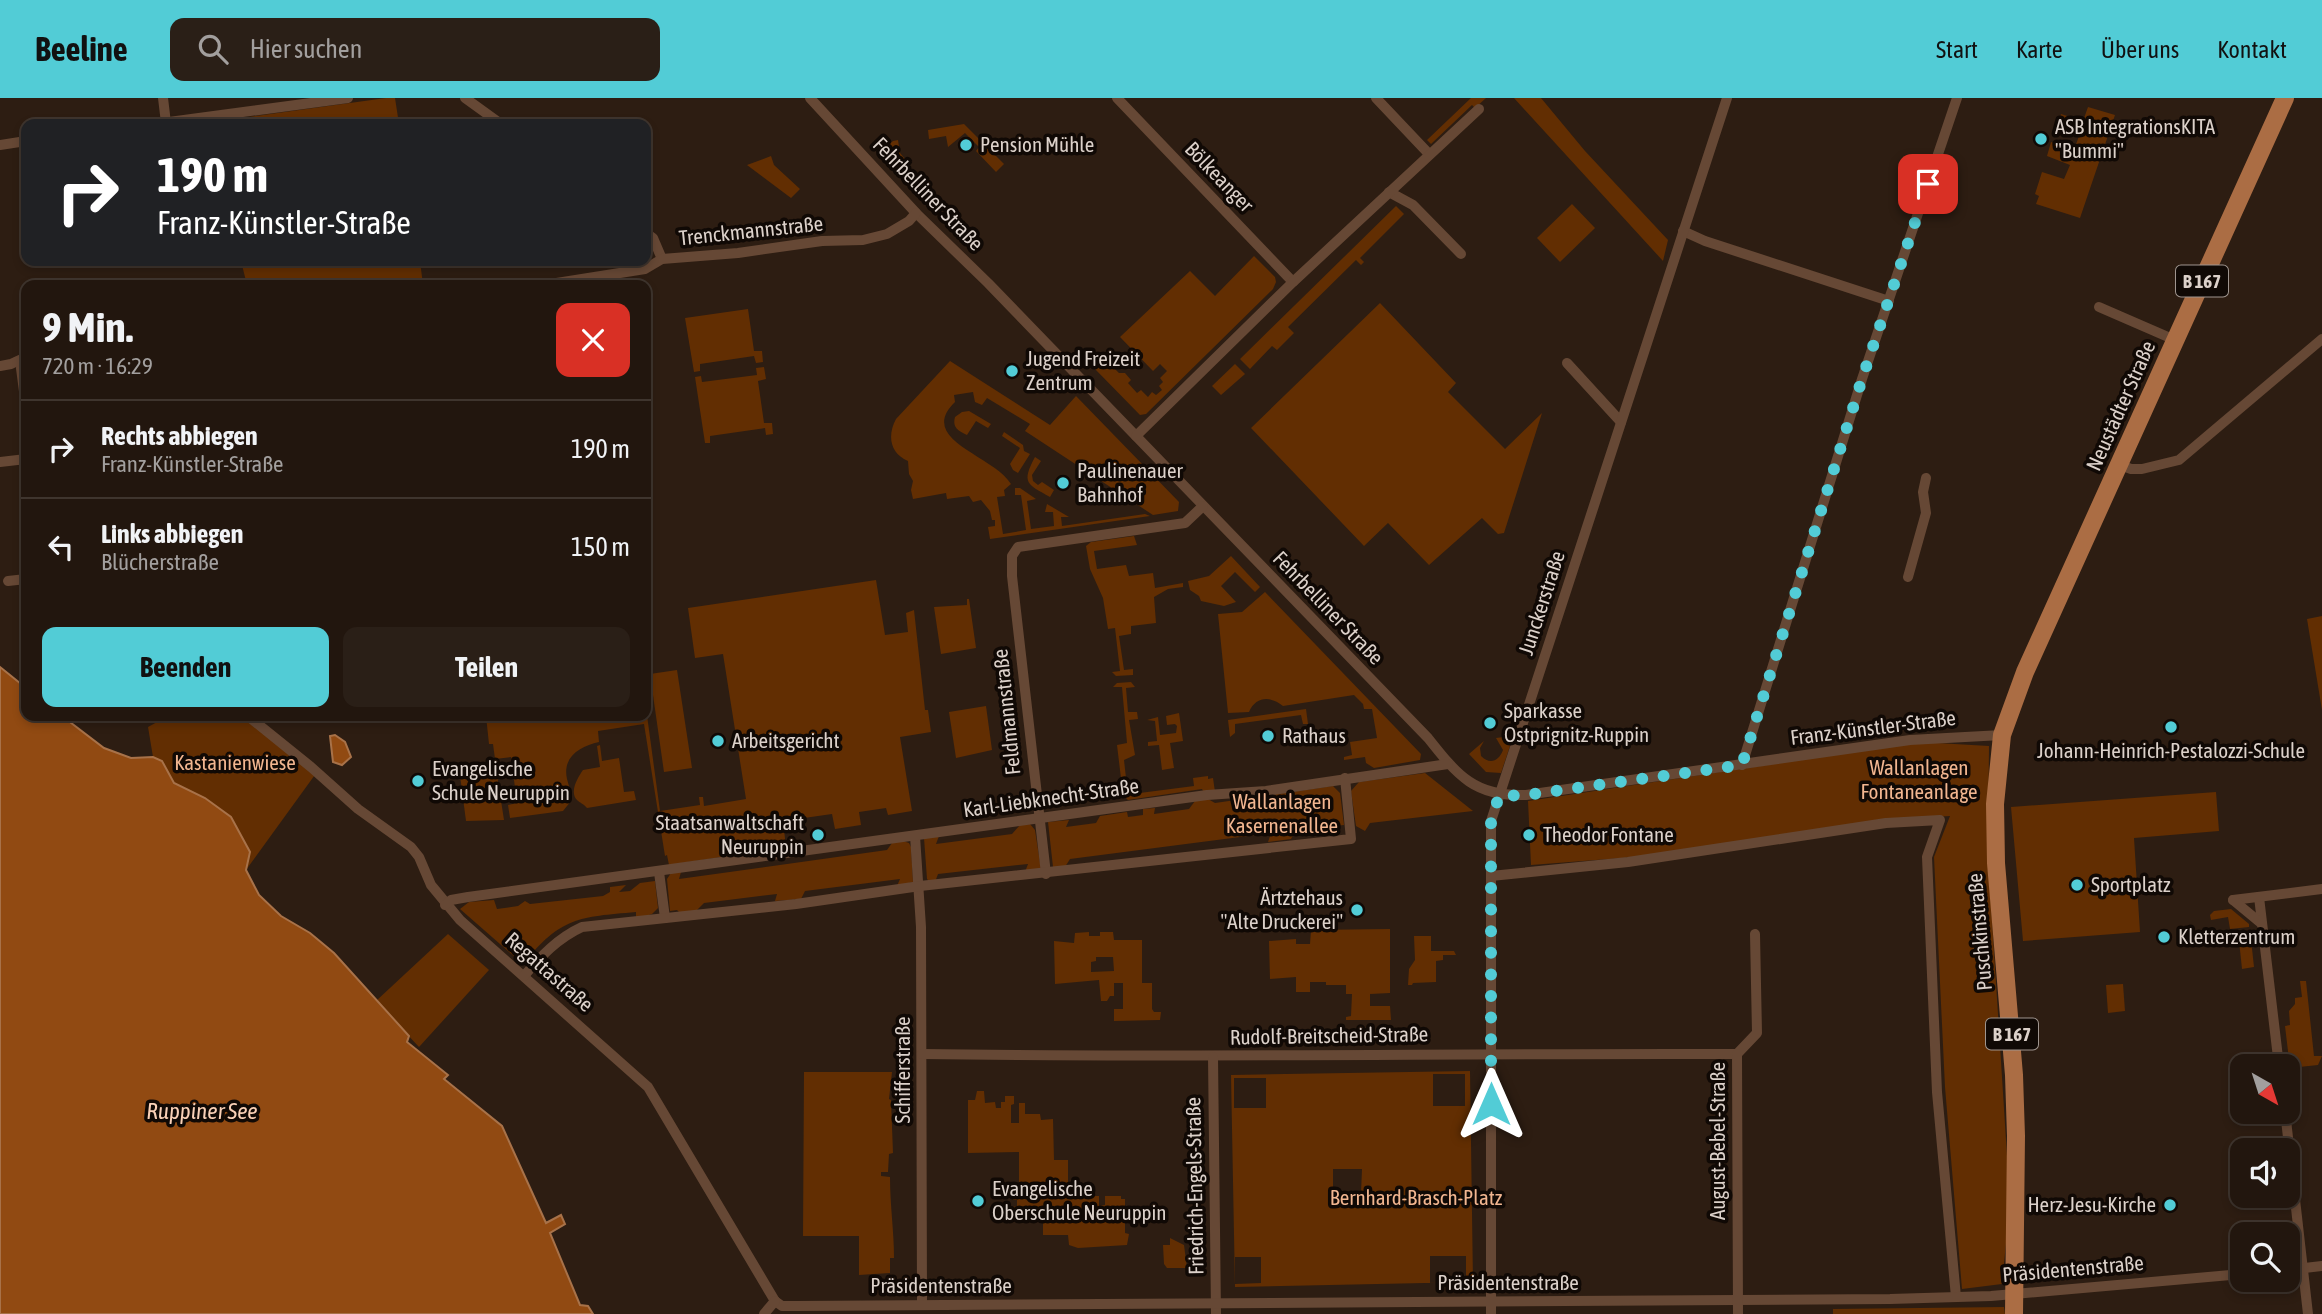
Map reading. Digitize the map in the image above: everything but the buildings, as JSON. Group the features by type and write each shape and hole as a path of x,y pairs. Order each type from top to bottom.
{"main road":[{"name":"Neustädter Straße","path":"2002,735 2025,672 2286,98"},
{"name":"Puschkinstraße","path":"2002,735 1997,768 1995,827 2014,1075 2016,1205 2013,1294"},
{"name":"B 167","path":"2013,1294 2014,1314"}],"street":[{"path":"163,98 166,119"},
{"path":"189,119 348,98"},
{"path":"465,98 494,119"},
{"name":"Fehrbelliner Straße","path":"810,98 916,213 988,283 1428,738 1448,764 1477,787 1499,796"},
{"name":"Bölkeanger","path":"1117,98 1293,282"},
{"path":"1376,98 1429,154"},
{"name":"Junckerstraße","path":"1491,1308 1491,821 1727,98"},
{"path":"1742,765 1862,379 1957,98"},
{"path":"1136,436 1293,282 1479,109"},
{"path":"0,145 21,142"},
{"path":"1389,192 1413,205 1461,254"},
{"name":"Trenckmannstraße","path":"651,266 662,260 822,241 863,240 887,234 909,221 916,213"},
{"path":"1683,231 1705,241 1889,301"},
{"path":"651,237 662,260"},
{"name":"Trenckmannstraße","path":"576,280 651,266"},
{"path":"2099,307 2175,340"},
{"path":"2120,465 2142,469 2168,465 2179,460 2322,339"},
{"path":"0,366 21,359"},
{"path":"1567,363 1621,422"},
{"path":"0,462 21,460"},
{"path":"1908,577 1926,513 1923,492 1926,478"},
{"name":"Feldmannstraße","path":"1046,874 1038,820 1012,556 1018,547 1185,523 1203,506"},
{"path":"8,581 21,580"},
{"name":"Regattastraße","path":"254,721 358,809 411,847 445,905 648,1087 775,1301"},
{"name":"Franz-Künstler-Straße","path":"1499,796 1526,795 1910,740 2002,735"},
{"name":"Karl-Liebknecht-Straße","path":"445,905 452,900 468,897 1448,764"},
{"path":"524,976 567,933 582,928 796,904 920,886 1351,839 1345,778"},
{"path":"1491,876 1628,862 1886,823 1940,820 1927,857 1937,1092 1956,1297"},
{"name":"Schifferstraße","path":"915,836 920,886 922,1304"},
{"path":"659,872 665,918"},
{"path":"2262,924 2233,900 2322,889"},
{"path":"2259,897 2278,1054"},
{"name":"August-Bebel-Straße","path":"1738,1314 1737,1054 1757,1033 1755,934"},
{"name":"Rudolf-Breitscheid-Straße","path":"922,1054 1213,1057 1490,1053 1737,1054"},
{"name":"Friedrich-Engels-Straße","path":"1213,1057 1216,1310"},
{"path":"2287,1124 2308,1314"},
{"path":"2300,1268 2322,1266"},
{"name":"Präsidentenstraße","path":"775,1301 782,1306 885,1310 922,1304 1216,1310 1491,1308 1956,1297 2230,1274"},
{"path":"764,1314 775,1301"}],"green space":[{"path":"395,98 398,119 235,119"},
{"path":"1471,98 1486,98 1475,108 1472,105 1431,144 1427,140"},
{"path":"1514,98 1541,98 1585,151 1668,240 1663,261"},
{"path":"2088,107 2115,115 2080,218 2036,204 2039,196 2035,194 2042,172 2064,179 2070,165 2047,156 2051,142 2074,150 2079,136 2056,128 2061,114 2083,121"},
{"path":"964,124 1004,164 996,172 976,151 979,147 965,133 948,147 946,136 929,139 928,130"},
{"path":"898,140 900,153 906,160 902,164 910,174 905,178 880,152"},
{"path":"771,156 774,165 800,189 791,198 747,165"},
{"path":"1572,204 1595,228 1560,262 1537,238"},
{"path":"1396,206 1404,214 1360,258 1364,262 1361,265 1356,260 1288,327 1294,333 1277,350 1272,346 1250,369 1240,359"},
{"path":"1254,256 1275,277 1273,289 1146,414 1140,415 1095,369 1105,359 1119,373 1125,373 1131,380 1128,383 1137,393 1141,390 1148,397 1152,392 1156,395 1162,390 1159,386 1163,382 1160,378 1167,371 1160,364 1153,371 1120,337 1190,271 1215,296"},
{"path":"242,266 421,266 422,280 246,280"},
{"path":"1380,303 1456,383 1448,392 1505,449 1542,413 1504,533 1498,534 1482,518 1429,565 1388,523 1364,546 1251,428"},
{"path":"748,309 754,351 762,351 763,362 756,363 754,356 700,364 700,371 694,372 685,318"},
{"path":"950,361 1050,425 1076,396 1179,502 1178,511 1153,515 1025,431 1030,424 987,398 982,405 975,402 973,392 954,395 955,402 945,415 945,427 951,437 1002,474 1011,484 1004,490 1005,496 997,497 1003,534 1026,530 1021,495 1015,495 1015,488 1020,488 1036,499 1027,501 1031,529 1054,526 1053,512 1045,512 1047,504 1069,517 1061,517 1062,526 1145,514 1150,516 990,539 988,527 995,526 995,520 992,520 990,511 981,500 973,502 969,496 947,499 946,493 913,499 913,481 909,474 908,461 897,453 892,443 893,425"},
{"path":"1235,364 1245,374 1221,395 1212,386"},
{"path":"764,367 766,379 758,381 764,423 772,423 773,434 766,435 765,428 710,436 710,443 705,443 695,377 701,376 702,382 757,375 756,368"},
{"path":"969,411 991,424 988,428 976,421 967,435 961,432 955,426 955,417"},
{"path":"1004,432 1023,445 1024,451 1030,454 1018,473 1010,464 1020,448 1002,436"},
{"path":"1035,457 1041,461 1032,475 1033,481 1038,485 1042,482 1054,490 1050,497 1029,482 1028,472"},
{"path":"1134,536 1137,545 1094,551 1097,569 1126,565 1129,576 1153,573 1155,588 1183,583 1183,587 1168,589 1154,597 1156,623 1131,626 1131,634 1119,636 1124,670 1133,669 1133,675 1116,676 1112,672 1120,671 1115,628 1108,629 1103,598 1090,569 1086,546 1091,542"},
{"path":"1231,556 1260,587 1255,592 1235,572 1221,586 1236,602 1224,606 1201,601 1199,596 1190,590 1188,581 1209,576"},
{"path":"876,580 885,635 908,632 906,613 914,610 925,710 928,710 931,732 900,737 912,811 888,815 886,808 859,812 861,825 835,829 832,814 783,821 786,847 669,865 667,855 665,856 644,724 598,731 599,742 574,753 566,771 571,801 563,811 510,818 508,805 517,803 511,757 495,759 493,744 489,744 487,721 648,721 660,811 700,805 699,797 703,797 704,806 746,799 723,654 695,658 688,608"},
{"path":"1265,592 1421,754 1420,760 1374,768 1366,763 1365,757 1344,760 1344,757 1352,755 1350,742 1377,738 1372,709 1364,709 1354,695 1283,706 1274,700 1264,699 1256,703 1249,712 1228,713 1218,614 1242,612"},
{"path":"967,599 976,648 941,654 934,607 967,605"},
{"path":"2322,616 2322,710 2307,619"},
{"path":"677,670 692,768 664,772 651,674"},
{"path":"1131,682 1135,687 1126,688 1128,712 1137,712 1138,719 1129,720 1135,755 1124,760 1126,778 1130,780 1132,794 1194,786 1193,778 1208,776 1208,779 1213,778 1215,792 1204,793 1202,789 1128,800 1123,795 1117,745 1127,743 1122,687 1113,687 1117,683"},
{"path":"986,706 992,750 956,758 949,712"},
{"path":"1306,709 1308,724 1303,724 1301,715 1235,724 1235,733 1230,737 1228,720"},
{"path":"1179,713 1183,741 1170,743 1174,768 1162,770 1159,745 1148,746 1148,742 1157,741 1155,721 1147,720 1158,717 1160,735 1176,733 1177,726 1167,725 1166,716"},
{"name":"Kastanienwiese","path":"159,721 254,721 317,772 246,870 250,852 231,817 205,798 174,783 162,761 153,757 148,727"},
{"path":"1511,736 1501,773 1486,772 1469,754 1484,741 1480,748 1481,756 1494,760 1503,750 1496,738"},
{"name":"Wallanlagen Fontaneanlage","path":"1920,742 1989,746 1988,857 2010,1203 2002,1284 1962,1289 1945,1087 1934,857 1950,816 1885,820 1635,857 1531,865 1528,801"},
{"path":"600,745 602,761 619,758 624,792 634,791 636,800 587,808 575,797 575,785 583,770 600,767 597,746"},
{"path":"495,762 504,820 466,821 459,768"},
{"name":"Wallanlagen Kasernenallee","path":"1425,773 1473,811 1370,823 1365,831 1356,826 1351,791 1359,782"},
{"name":"Wallanlagen Kasernenallee","path":"1333,786 1340,793 1344,825 1296,830 1291,839 1268,842 1271,833 1070,859 1065,867 1053,867 1048,822 1069,820 1066,827 1096,823 1100,816 1127,812 1128,817 1143,815 1143,809 1155,808 1154,814 1189,809 1195,801 1208,799 1215,803"},
{"name":"Sportplatz","path":"2216,792 2219,831 2134,838 2140,932 2023,941 2011,807"},
{"path":"1030,824 1035,830 1041,869 1025,872 1028,864 938,874 935,882 927,879 924,838 939,836 936,844 1012,834 1020,825"},
{"path":"903,841 911,847 913,882 897,886 900,879 805,891 801,899 775,901 777,894 704,903 696,911 670,911 667,879 671,873 681,872 679,879 887,850 892,843"},
{"path":"655,881 658,908 652,914 636,919 636,912 616,914 572,922 560,928 536,948 523,964 460,909 469,902 494,900 497,909 518,906 525,901 530,904 603,896 610,892 610,887 626,885 619,892 630,891 640,883"},
{"path":"2231,909 2249,924 2249,927 2230,929 2228,917 2211,920 2210,915 2214,911"},
{"path":"1390,929 1390,993 1370,994 1370,1006 1390,1006 1391,1020 1346,1020 1346,1017 1351,1016 1352,994 1346,994 1346,985 1310,982 1310,992 1296,992 1296,977 1270,979 1269,941 1296,939 1296,944 1310,944 1311,930"},
{"path":"2250,930 2254,967 2242,969 2238,931"},
{"path":"1089,932 1089,936 1100,936 1100,932 1113,932 1114,940 1142,940 1142,983 1152,983 1152,1009 1154,1012 1161,1012 1160,1020 1114,1021 1114,1009 1123,1009 1123,983 1114,983 1114,996 1110,996 1107,1001 1101,1001 1099,980 1055,984 1054,941 1074,943 1075,933","holes":["1096,957 1113,957 1114,971 1091,972 1091,962 1096,961"]},
{"path":"448,934 489,970 419,1047 376,1001"},
{"path":"1414,936 1431,936 1431,951 1454,951 1456,955 1443,955 1443,960 1436,961 1436,982 1408,985 1409,969 1415,960"},
{"path":"2300,981 2306,981 2314,1056 2322,1056 2318,1065 2300,1067 2300,1054 2288,1054 2285,1026 2290,1025 2289,1011 2295,1004 2295,998 2302,997"},
{"path":"2123,984 2125,1011 2108,1013 2106,985"},
{"name":"Bernhard-Brasch-Platz","path":"1470,1071 1473,1282 1444,1283 1466,1282 1466,1256 1430,1256 1430,1283 1235,1287 1231,1075","holes":["1433,1074 1465,1074 1465,1106 1433,1106","1234,1078 1266,1078 1266,1108 1234,1108","1333,1169 1362,1169 1361,1193 1333,1193","1235,1257 1261,1257 1261,1283 1235,1284"]},
{"path":"804,1072 892,1072 889,1099 893,1153 889,1154 888,1172 881,1172 881,1176 890,1177 894,1258 890,1258 890,1273 859,1275 859,1236 803,1236"},
{"path":"977,1091 984,1091 985,1103 995,1102 996,1108 1001,1108 1005,1096 1014,1096 1011,1123 1019,1123 1019,1103 1025,1103 1025,1114 1040,1114 1041,1120 1053,1119 1054,1160 1068,1160 1068,1196 1099,1196 1099,1206 1105,1205 1105,1196 1121,1196 1121,1199 1125,1199 1125,1233 1129,1234 1127,1245 1078,1248 1069,1245 1068,1235 1043,1235 1043,1215 1013,1215 1017,1200 1013,1200 1013,1193 1019,1192 1019,1152 968,1153 968,1100 975,1100"},
{"path":"1170,1238 1184,1245 1187,1268 1167,1268 1164,1264 1163,1245 1170,1245"},
{"path":"2004,1307 2005,1314 1833,1314 1833,1309"}],"water":[{"name":"Ruppiner See","path":"0,667 21,684 21,721 69,721 104,748 131,758 153,757 162,761 174,783 205,798 231,817 250,852 246,870 259,895 281,916 310,933 334,953 409,1036 407,1042 448,1075 444,1079 502,1126 546,1223 561,1215 565,1224 550,1233 580,1305 588,1306 593,1314 0,1314"},
{"path":"335,735 345,742 351,757 342,765 333,762 330,736"}],"place":[{"name":"ASB IntegrationsKITA \"Bummi\"","path":"2041,139"},
{"name":"Pension Mühle","path":"966,145"},
{"name":"Jugend Freizeit Zentrum","path":"1012,371"},
{"name":"Paulinenauer Bahnhof","path":"1063,483"},
{"name":"Sparkasse Ostprignitz-Ruppin","path":"1490,723"},
{"name":"Johann-Heinrich-Pestalozzi-Schule","path":"2171,727"},
{"name":"Rathaus","path":"1268,736"},
{"name":"Arbeitsgericht","path":"718,741"},
{"name":"Evangelische Schule Neuruppin","path":"418,781"},
{"name":"Staatsanwaltschaft Neuruppin","path":"818,835"},
{"name":"Theodor Fontane","path":"1529,835"},
{"name":"Sportplatz","path":"2077,885"},
{"name":"Ärtztehaus \"Alte Druckerei\"","path":"1357,910"},
{"name":"Kletterzentrum","path":"2164,937"},
{"name":"Evangelische Oberschule Neuruppin","path":"978,1201"},
{"name":"Herz-Jesu-Kirche","path":"2170,1205"}],"route":[{"path":"1491,1104 1491,821 1499,796 1526,795 1742,765 1862,379 1928,184"}]}
